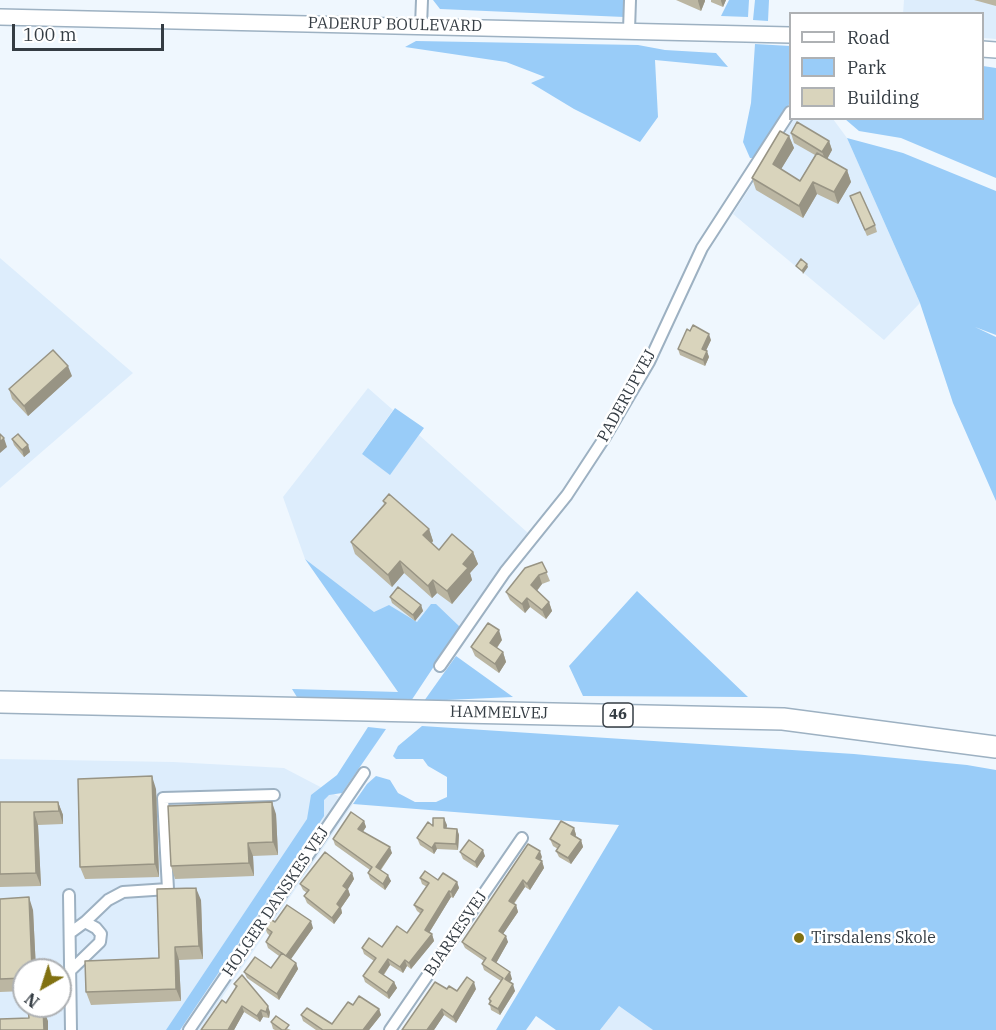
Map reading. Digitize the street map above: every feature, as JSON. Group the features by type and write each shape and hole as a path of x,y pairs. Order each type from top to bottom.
{"highway":[{"name":"HAMMELVEJ","path":"0,702 783,719 996,747"}],"street":[{"path":"421,26 422,0"},
{"path":"629,30 630,0"},
{"name":"PADERUP BOULEVARD","path":"0,17 789,35"},
{"name":"PADERUPVEJ","path":"440,666 506,572 567,495 605,437 649,362 702,248 789,114"},
{"name":"HOLGER DANSKES VEJ","path":"189,1030 364,773"},
{"path":"70,933 108,900 123,892 168,889 163,798 274,795"},
{"name":"BJARKESVEJ","path":"390,1030 522,838"},
{"path":"69,895 70,958"},
{"path":"72,969 100,942 101,934 85,922"}],"shaded area":[{"path":"904,0 996,0 996,39 984,38 984,12 903,12"},
{"path":"793,120 834,120 847,138 920,303 884,340 733,214"},
{"path":"0,258 133,373 0,488"},
{"path":"368,388 393,410 362,454 390,474 419,435 528,533 444,649 371,621 305,559 283,497"},
{"path":"0,759 173,762 284,768 353,804 200,1030 0,1030"},
{"path":"619,1006 653,1030 600,1030"}],"green space":[{"path":"433,0 624,0 624,17 440,9"},
{"path":"729,0 749,0 748,17 721,16"},
{"path":"755,0 769,0 768,21 753,20"},
{"path":"416,41 638,45 665,50 716,53 728,67 655,60 658,117 640,142 574,109 531,83 545,77 506,62 405,47"},
{"path":"755,44 789,46 789,104 753,158 750,158 743,142 751,103"},
{"path":"984,66 996,68 996,178 901,138 859,131 846,120 984,120"},
{"path":"847,138 903,153 996,191 996,335 975,327 996,337 996,501 953,403 920,303"},
{"path":"395,408 424,428 390,475 362,454"},
{"path":"305,559 374,612 389,605 417,622 431,604 436,604 460,627 411,701 300,702 292,689 398,692"},
{"path":"637,591 748,697 583,696 569,666"},
{"path":"456,656 513,697 424,701"},
{"path":"422,726 854,754 996,770 996,1030 653,1030 619,1006 600,1030 556,1030 536,1016 526,1030 496,1030 619,825 353,804 367,784 376,776 390,780 398,793 415,802 436,802 447,797 447,777 428,766 423,759 396,759 393,756 398,746"},
{"path":"368,727 386,729 342,793 329,795 324,800 324,816 180,1030 166,1030 307,819 311,795 337,775"}],"building":[{"path":"797,122 829,141 822,152 791,133"},
{"path":"780,131 789,136 773,164 800,181 817,153 847,170 834,192 813,182 799,206 752,178"},
{"path":"860,192 875,225 865,230 850,196"},
{"path":"801,259 807,264 802,271 796,266"},
{"path":"693,325 709,334 702,349 707,351 703,360 678,349 687,329 690,331"},
{"path":"53,350 68,366 24,406 9,389"},
{"path":"18,434 28,445 22,450 12,439"},
{"path":"389,494 429,529 423,535 439,550 452,534 473,552 463,564 468,568 447,591 433,580 428,586 400,561 388,575 351,542 386,503 383,501"},
{"path":"542,562 547,572 539,575 531,585 549,602 542,610 527,598 522,604 506,592 525,568"},
{"path":"398,587 421,605 413,615 390,597"},
{"path":"488,623 499,630 490,643 503,652 495,664 471,647"},
{"path":"152,776 155,864 80,867 78,779"},
{"path":"0,802 58,802 59,811 34,812 36,873 0,874"},
{"path":"272,802 273,842 248,843 249,863 171,866 168,806"},
{"path":"351,812 364,821 358,829 390,847 376,867 388,875 383,884 368,873 372,867 333,839"},
{"path":"433,818 444,818 444,828 457,829 456,844 435,843 432,848 417,838 428,822 433,826"},
{"path":"561,821 574,828 571,834 581,840 568,858 556,851 560,845 550,839"},
{"path":"469,840 483,850 475,862 460,852"},
{"path":"528,844 540,851 536,858 542,861 527,884 523,880 509,901 516,905 499,931 506,936 492,960 510,972 505,979 513,984 498,1009 489,1004 491,1001 489,999 503,978 482,964 486,958 462,942"},
{"path":"325,852 352,873 343,886 347,889 337,904 340,907 332,918 304,896 309,890 300,884"},
{"path":"425,871 438,880 443,873 457,882 425,930 432,934 409,963 405,960 400,967 388,959 379,972 394,982 387,993 363,976 376,958 362,948 369,938 382,947 397,926 407,933 423,910 414,905 429,883 420,878"},
{"path":"196,888 199,946 175,947 176,989 86,992 85,961 159,958 157,889"},
{"path":"29,897 32,958 12,958 12,978 0,979 0,899"},
{"path":"287,905 311,921 286,956 266,942 272,932 265,927 270,919 275,922"},
{"path":"282,953 296,963 277,994 244,972 255,957 271,968"},
{"path":"242,975 268,1006 266,1012 261,1010 257,1016 242,1006 228,1030 201,1030 222,1000 226,1003 237,986 234,984"},
{"path":"467,977 474,982 453,1017 442,1009 427,1030 402,1030 435,982 447,989 449,986 457,991"},
{"path":"359,996 379,1009 363,1030 323,1030 301,1015 307,1008 332,1024 348,1002 353,1005"},
{"path":"276,1016 289,1025 285,1030 271,1022"},
{"path":"43,1018 44,1030 0,1030 0,1019"}],"place":[{"name":"Tirsdalens Skole","path":"799,938"}]}
